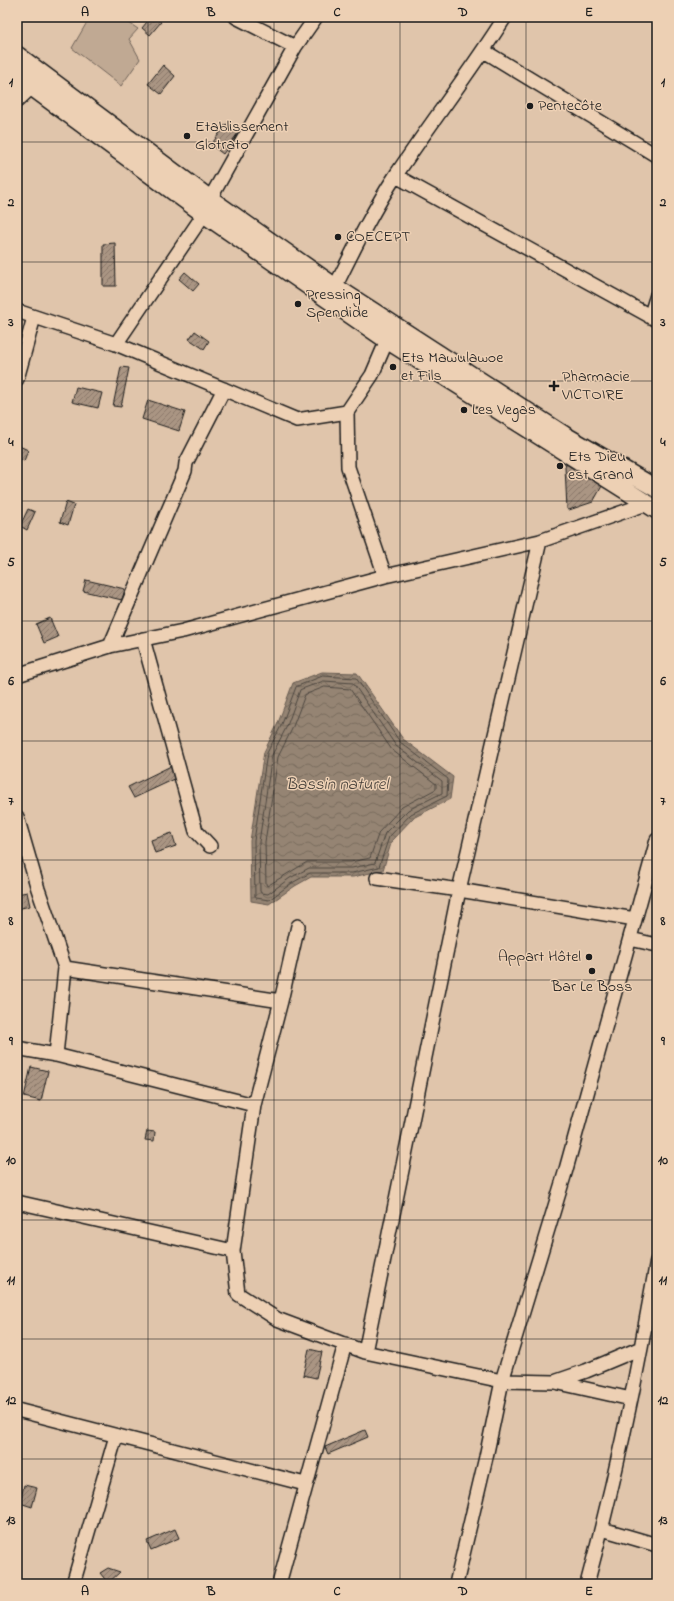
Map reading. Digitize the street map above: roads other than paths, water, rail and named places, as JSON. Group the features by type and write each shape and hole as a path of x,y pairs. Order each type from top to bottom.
{"main road":[{"path":"17,55 207,207 335,287 564,435 657,489"},
{"path":"17,76 207,207 387,340 652,507"}],"street":[{"path":"236,17 295,47"},
{"path":"116,344 207,207 295,47 316,17"},
{"path":"335,287 360,237 396,176 484,51 505,17"},
{"path":"484,51 657,156"},
{"path":"17,101 32,87"},
{"path":"396,176 653,319 657,295"},
{"path":"17,311 116,344 297,420 347,412"},
{"path":"17,379 34,317"},
{"path":"386,576 348,467 347,412 372,375 387,340"},
{"path":"110,646 185,471 186,463 224,389"},
{"path":"17,675 110,646 183,631 386,576 540,541 652,507"},
{"path":"365,1352 459,890 540,541"},
{"path":"143,639 196,831 210,846"},
{"path":"17,817 38,890 64,968 56,1055"},
{"path":"456,1584 502,1381 565,1173 657,840"},
{"path":"377,878 636,919"},
{"path":"298,926 281,1001 254,1105 233,1251 238,1294 277,1319 365,1352 502,1381 556,1382 631,1399"},
{"path":"630,939 657,945"},
{"path":"64,968 281,1001"},
{"path":"17,1050 22,1049 56,1055 254,1105"},
{"path":"17,1202 233,1251"},
{"path":"587,1584 602,1529 631,1399 657,1261"},
{"path":"279,1584 305,1484 345,1344"},
{"path":"556,1382 641,1348"},
{"path":"17,1410 305,1484"},
{"path":"73,1584 116,1436"},
{"path":"602,1529 657,1545"}],"water":[{"name":"Bassin naturel","path":"322,672 357,673 403,739 453,777 450,799 413,818 392,840 383,870 353,877 311,877 269,904 251,901 250,841 264,752 278,723 293,683"}],"place":[{"name":"Pentecôte","path":"530,106"},
{"name":"Etablissement Glotrato","path":"187,136"},
{"name":"COECEPT","path":"338,237"},
{"name":"Pressing Spendide","path":"298,304"},
{"name":"Ets Mawulawoe et Fils","path":"393,367"},
{"name":"Pharmacie VICTOIRE","path":"554,386"},
{"name":"Les Vegas","path":"464,410"},
{"name":"Ets Dieu est Grand","path":"560,466"},
{"name":"Appart Hôtel","path":"589,957"},
{"name":"Bar Le Boss","path":"592,971"}]}
